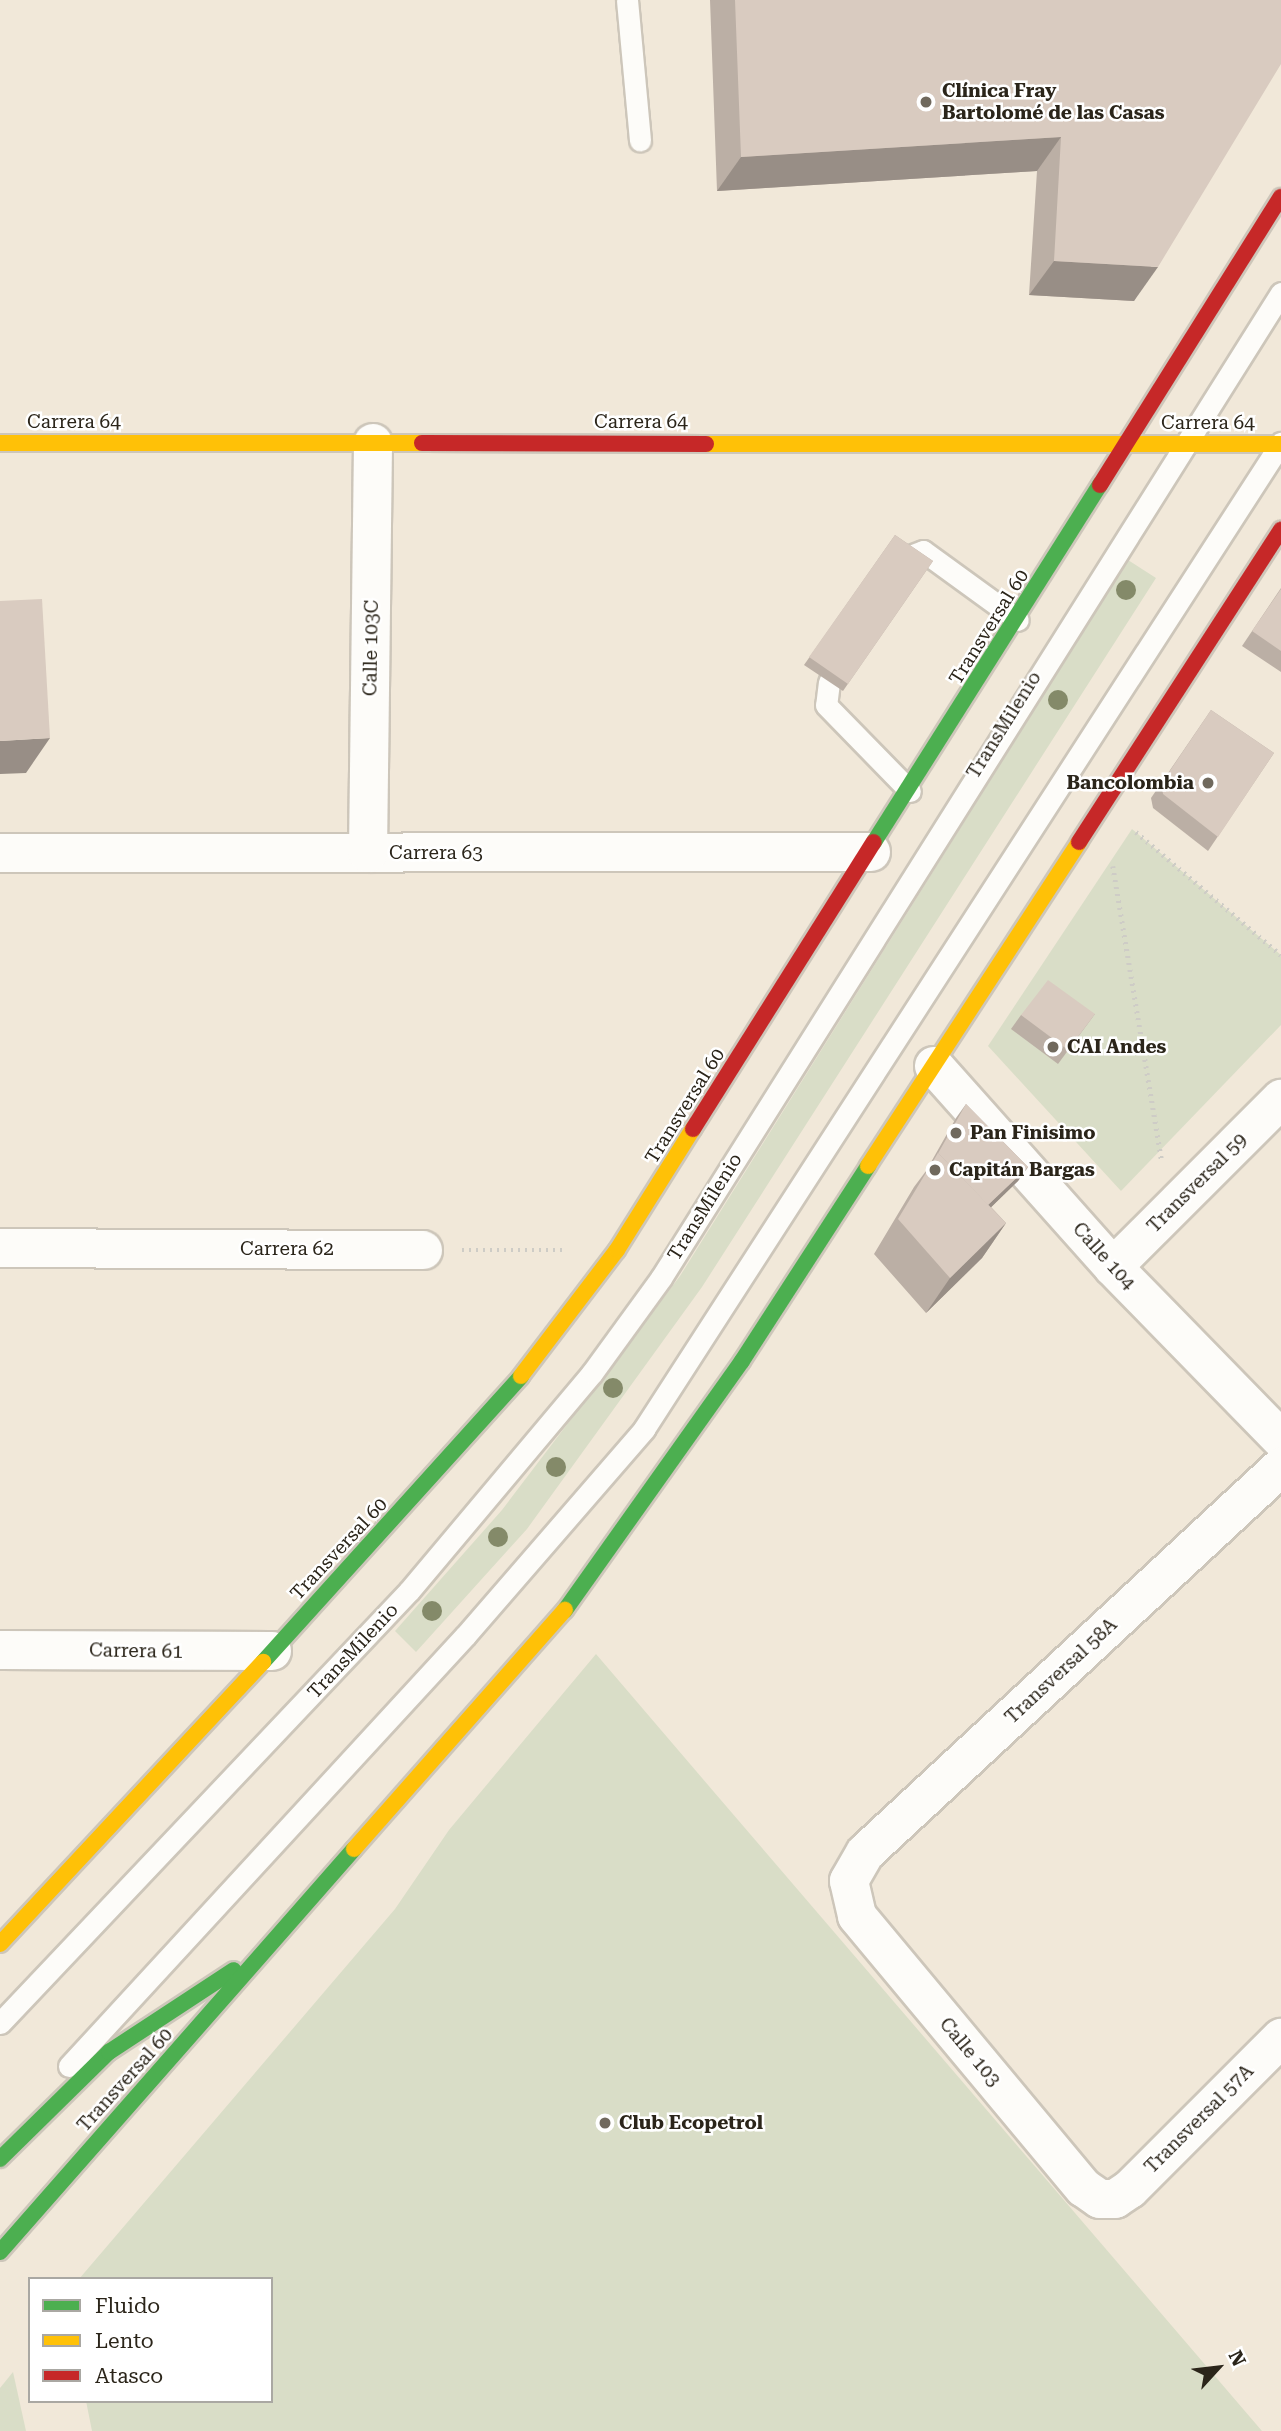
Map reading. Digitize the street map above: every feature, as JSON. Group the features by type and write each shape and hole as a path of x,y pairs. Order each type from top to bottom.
{"main road":[{"name":"Transversal 60","path":"0,1944 430,1483 545,1348 648,1206 1129,444 1281,197"},
{"name":"Carrera 64","path":"0,443 1281,444"},
{"name":"Transversal 60","path":"0,2252 572,1602 742,1361 1281,530"},
{"name":"Transversal 60","path":"0,2159 57,2091 134,2033 281,1935"}],"street":[{"name":"Calle 103C","path":"368,853 373,443"},
{"name":"Carrera 63","path":"0,853 871,852"},
{"name":"Calle 104","path":"934,1066 1113,1267 1281,1439"},
{"name":"Transversal 59","path":"1113,1267 1281,1099"},
{"name":"Carrera 62","path":"0,1248 423,1250"},
{"name":"Transversal 58A","path":"849,1881 865,1853 1281,1467"},
{"name":"Carrera 61","path":"0,1650 272,1650"},
{"name":"Calle 103","path":"849,1881 857,1916 1057,2157 1084,2188 1100,2199 1115,2199"},
{"name":"Transversal 57A","path":"1115,2199 1281,2038"}],"lane":[{"path":"627,0 640,140"},
{"name":"TransMilenio","path":"0,2023 409,1591 592,1373 660,1278 1281,293"},
{"path":"0,2137 57,2091 464,1636 644,1429 1281,444"},
{"path":"910,556 923,551 1018,620"},
{"path":"829,682 826,705 910,791"}],"path":[{"path":"1127,824 1281,955"},
{"path":"1111,851 1171,1210"},
{"path":"423,1250 574,1250"}],"green space":[{"path":"1128,560 1156,578 702,1287 527,1529 416,1652 395,1631 502,1510 680,1276"},
{"path":"1132,829 1281,955 1281,1025 1121,1191 988,1046"},
{"name":"Club Ecopetrol","path":"596,1654 1262,2431 92,2431 86,2403 273,2403 273,2277 81,2277 395,1909 449,1830"},
{"path":"13,2372 26,2431 0,2431 0,2388"}],"building":[{"name":"Clínica Fray Bartolomé de las Casas","path":"735,0 1281,0 1281,64 1158,267 1054,261 1061,137 741,157"},
{"path":"895,535 933,561 848,684 809,657"},
{"path":"1281,589 1281,651 1252,631"},
{"path":"42,599 50,738 0,741 0,601"},
{"name":"Bancolombia","path":"1211,710 1274,753 1218,837 1163,794 1161,784"},
{"name":"CAI Andes","path":"1048,980 1095,1014 1068,1050 1021,1015"},
{"path":"966,1104 1028,1167 988,1205 938,1153"},
{"path":"938,1153 1006,1223 950,1278 898,1219"}],"traffic: fast":[{"path":"874,842 1100,485"},
{"path":"565,1610 742,1361 868,1166"},
{"path":"263,1662 521,1376"},
{"path":"0,2252 354,1849"},
{"path":"0,2159 109,2052 234,1970"}],"traffic: slow":[{"path":"0,443 422,443"},
{"path":"706,444 1281,444"},
{"path":"868,1166 1079,842"},
{"path":"521,1376 617,1250 693,1129"},
{"path":"354,1849 565,1610"},
{"path":"0,1944 263,1662"}],"traffic: jam":[{"path":"1100,485 1281,197"},
{"path":"422,443 706,444"},
{"path":"1079,842 1281,530"},
{"path":"693,1129 874,842"}],"place":[{"name":"Clínica Fray Bartolomé de las Casas","path":"926,102"},
{"name":"Bancolombia","path":"1208,783"},
{"name":"CAI Andes","path":"1053,1047"},
{"name":"Pan Finisimo","path":"956,1133"},
{"name":"Capitán Bargas","path":"935,1170"},
{"name":"Club Ecopetrol","path":"605,2123"}]}
